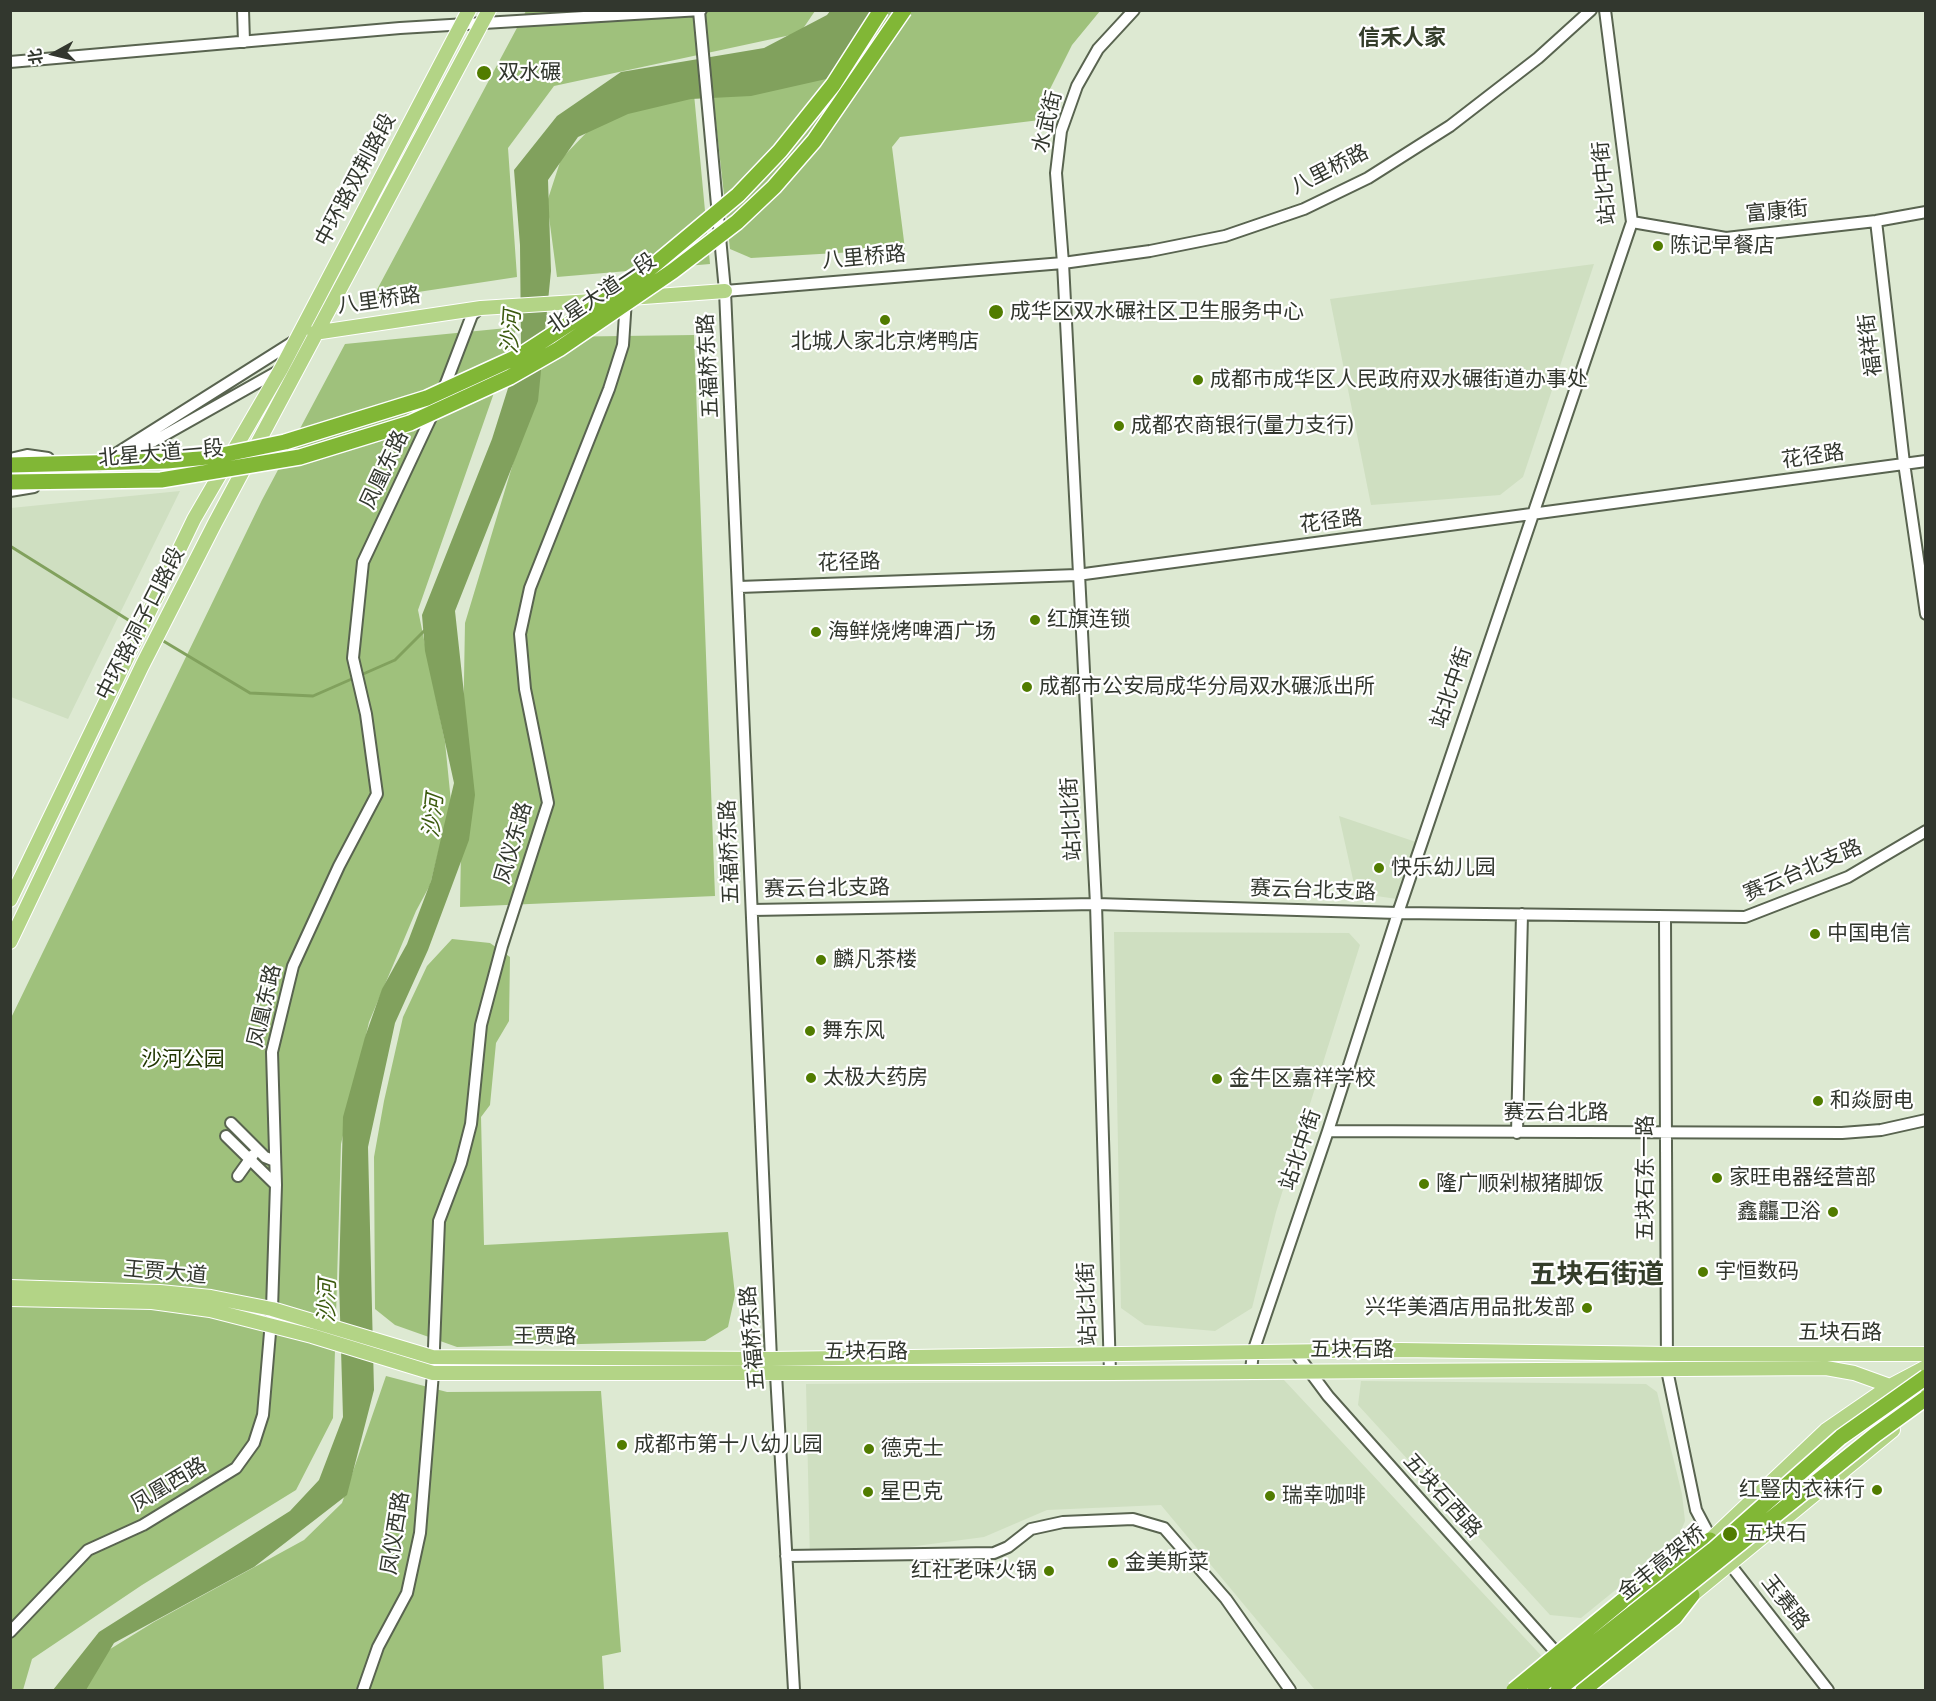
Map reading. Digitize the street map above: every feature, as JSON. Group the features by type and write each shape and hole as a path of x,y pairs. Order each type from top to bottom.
{"highway":[{"name":"北星大道一段","path":"10,465 167,461 217,456 285,442 427,398 521,355 635,282 738,195 780,151 832,85 881,10"},
{"name":"北星大道一段","path":"10,482 161,480 300,457 410,423 510,377 560,349 674,271 737,222 774,187 814,141 904,10"},
{"name":"金丰高架桥","path":"1536,1690 1713,1550 1841,1437 1926,1377"},
{"name":"金丰高架桥","path":"1558,1690 1875,1436 1926,1398"},
{"path":"1514,1690 1671,1562 1710,1540"},
{"path":"1583,1690 1675,1617 1692,1595"}],"main road":[{"name":"中环路双荆路段","path":"281,369 293,342 470,10"},
{"name":"中环路双荆路段","path":"319,331 489,10"},
{"name":"八里桥路","path":"293,342 319,331 481,308 725,291"},
{"name":"中环路洞子口路段","path":"10,942 142,666 319,331"},
{"name":"中环路洞子口路段","path":"10,900 194,519 281,369"},
{"name":"王贾大道","path":"10,1287 160,1292 211,1297 314,1320"},
{"name":"王贾大道","path":"10,1299 153,1302 210,1310 312,1336"},
{"name":"王贾路","path":"314,1320 432,1357 777,1359"},
{"name":"王贾路","path":"312,1336 433,1373 776,1374"},
{"name":"五块石路","path":"777,1359 1401,1350 1667,1354 1926,1354"},
{"path":"1527,1690 1710,1540 1827,1430 1890,1386 1926,1367"},
{"name":"五块石路","path":"776,1374 1826,1368 1854,1373 1890,1386 1926,1391"},
{"path":"1566,1690 1692,1595 1926,1403"}],"street":[{"path":"243,10 244,42"},
{"name":"水武街","path":"1063,263 1056,173 1061,131 1077,86 1098,49 1134,10"},
{"name":"八里桥路","path":"725,291 1063,263 1150,251 1225,236 1304,208 1368,178 1450,126 1538,58 1592,10"},
{"name":"站北中街","path":"1251,1371 1253,1352 1328,1131 1398,913 1632,222 1605,10"},
{"path":"10,62 400,28 700,11"},
{"name":"五福桥东路","path":"700,11 706,102 725,291 752,910 794,1690"},
{"name":"富康街","path":"1632,222 1726,238 1876,221 1926,212"},
{"name":"福祥街","path":"1876,221 1904,463 1926,614"},
{"name":"站北北街","path":"1063,263 1077,575 1096,904 1110,1373"},
{"name":"凤仪东路","path":"433,1373 439,1221 462,1163 471,1124 481,1025 502,946 548,803 525,689 520,634 530,588 613,378 623,345 626,298"},
{"name":"凤凰东路","path":"269,1326 272,1309 276,1185 272,1052 293,966 339,866 377,794 366,714 353,658 363,562 445,388 472,315 481,308"},
{"name":"八里桥路","path":"10,491 44,486 84,474 220,391 293,342"},
{"name":"八里桥路","path":"10,475 81,470 154,441 281,369"},
{"name":"八里桥路","path":"10,459 27,455 108,459"},
{"name":"花径路","path":"739,587 1077,575 1531,516 1926,461"},
{"name":"赛云台北支路","path":"752,910 1096,904 1398,913 1665,918 1745,917 1766,911 1848,877 1926,831"},
{"path":"1517,1133 1522,914"},
{"name":"五块石东一路","path":"1665,918 1667,1370 1696,1510 1710,1540"},
{"name":"赛云台北路","path":"1328,1131 1665,1134 1842,1132 1881,1130 1926,1120"},
{"path":"231,1123 265,1157 275,1161"},
{"path":"226,1136 276,1185"},
{"path":"238,1176 257,1149"},
{"name":"凤凰西路","path":"10,1632 88,1550 143,1525 236,1468 254,1443 263,1415 269,1326"},
{"name":"五块石西路","path":"1296,1353 1328,1396 1564,1661"},
{"name":"凤仪西路","path":"363,1690 378,1647 407,1593 420,1533 433,1373"},
{"path":"786,1556 994,1553 1008,1547 1030,1529 1063,1522 1133,1519 1164,1528 1226,1599 1290,1690"},
{"name":"玉赛路","path":"1710,1540 1828,1690"}],"shaded area":[{"path":"830,11 888,11 844,75 751,96 691,99 628,114 578,137 548,180 551,271 538,401 455,611 475,795 469,840 428,950 395,1023 368,1147 374,1390 347,1495 254,1567 114,1643 86,1690 53,1690 99,1632 290,1511 319,1480 343,1417 339,1281 343,1117 365,1037 382,989 407,944 431,881 454,783 425,651 422,615 492,439 521,347 520,245 514,170 557,116 621,72 764,48 827,15"},
{"path":"1594,264 1523,477 1500,495 1371,505 1330,299"},
{"path":"180,491 68,719 11,697 11,508"},
{"name":"快乐幼儿园","path":"1339,816 1416,842 1397,899 1356,893"},
{"name":"金牛区嘉祥学校","path":"1114,932 1349,933 1360,945 1276,1212 1252,1308 1215,1331 1145,1325 1121,1308"},
{"path":"1284,1380 1550,1665 1517,1690 1315,1690 1161,1505 1047,1510 984,1537 810,1560 806,1384"},
{"path":"1361,1381 1646,1384 1657,1392 1682,1494 1685,1521 1677,1540 1581,1618 1550,1615 1358,1405"}],"green space":[{"path":"526,11 815,11 800,33 554,86 508,148 517,277 372,299"},
{"path":"866,11 1100,11 1072,45 1048,93 1040,120 900,137 892,147 905,249 751,258 730,249 713,96"},
{"path":"694,94 710,264 557,277 547,202 561,159 588,131 626,105"},
{"name":"沙河公园","path":"517,327 418,610 445,742 451,802 430,885 416,911 369,1022 341,1144 333,1418 296,1490 142,1585 32,1659 23,1690 10,1690 10,1020 262,500 345,344"},
{"path":"694,335 715,896 460,907 465,623 551,337"},
{"path":"452,939 490,943 510,957 509,1021 496,1043 490,1105 481,1117 484,1245 728,1232 735,1295 728,1327 705,1341 457,1347 395,1325 375,1309 374,1157 384,1101 403,1017 427,966"},
{"path":"386,1376 447,1392 601,1391 621,1652 602,1656 604,1690 84,1690 107,1651 154,1622 304,1540 342,1503"}],"waterway":[{"path":"10,546 138,626"},
{"path":"160,639 250,693 313,696 395,660 426,629"}],"place":[{"name":"双水碾","path":"484,73"},
{"name":"陈记早餐店","path":"1658,246"},
{"name":"成华区双水碾社区卫生服务中心","path":"996,312"},
{"name":"北城人家北京烤鸭店","path":"885,320"},
{"name":"成都市成华区人民政府双水碾街道办事处","path":"1198,380"},
{"name":"成都农商银行(量力支行)","path":"1119,426"},
{"name":"红旗连锁","path":"1035,620"},
{"name":"海鲜烧烤啤酒广场","path":"816,632"},
{"name":"成都市公安局成华分局双水碾派出所","path":"1027,687"},
{"name":"快乐幼儿园","path":"1379,868"},
{"name":"中国电信","path":"1815,934"},
{"name":"麟凡茶楼","path":"821,960"},
{"name":"舞东风","path":"810,1031"},
{"name":"太极大药房","path":"811,1078"},
{"name":"金牛区嘉祥学校","path":"1217,1079"},
{"name":"和焱厨电","path":"1818,1101"},
{"name":"家旺电器经营部","path":"1717,1178"},
{"name":"隆广顺剁椒猪脚饭","path":"1424,1184"},
{"name":"鑫龘卫浴","path":"1833,1212"},
{"name":"宇恒数码","path":"1703,1272"},
{"name":"兴华美酒店用品批发部","path":"1587,1308"},
{"name":"成都市第十八幼儿园","path":"622,1445"},
{"name":"德克士","path":"869,1449"},
{"name":"红豎内衣袜行","path":"1877,1490"},
{"name":"星巴克","path":"868,1492"},
{"name":"瑞幸咖啡","path":"1270,1496"},
{"name":"五块石","path":"1730,1534"},
{"name":"金美斯菜","path":"1113,1563"},
{"name":"红社老味火锅","path":"1049,1571"}],"district":[{"name":"信禾人家","path":"1402,39"},
{"name":"五块石街道","path":"1597,1275"}],"water label":[{"name":"沙河","path":"512,332"},
{"name":"沙河","path":"434,816"},
{"name":"沙河","path":"328,1301"}]}
